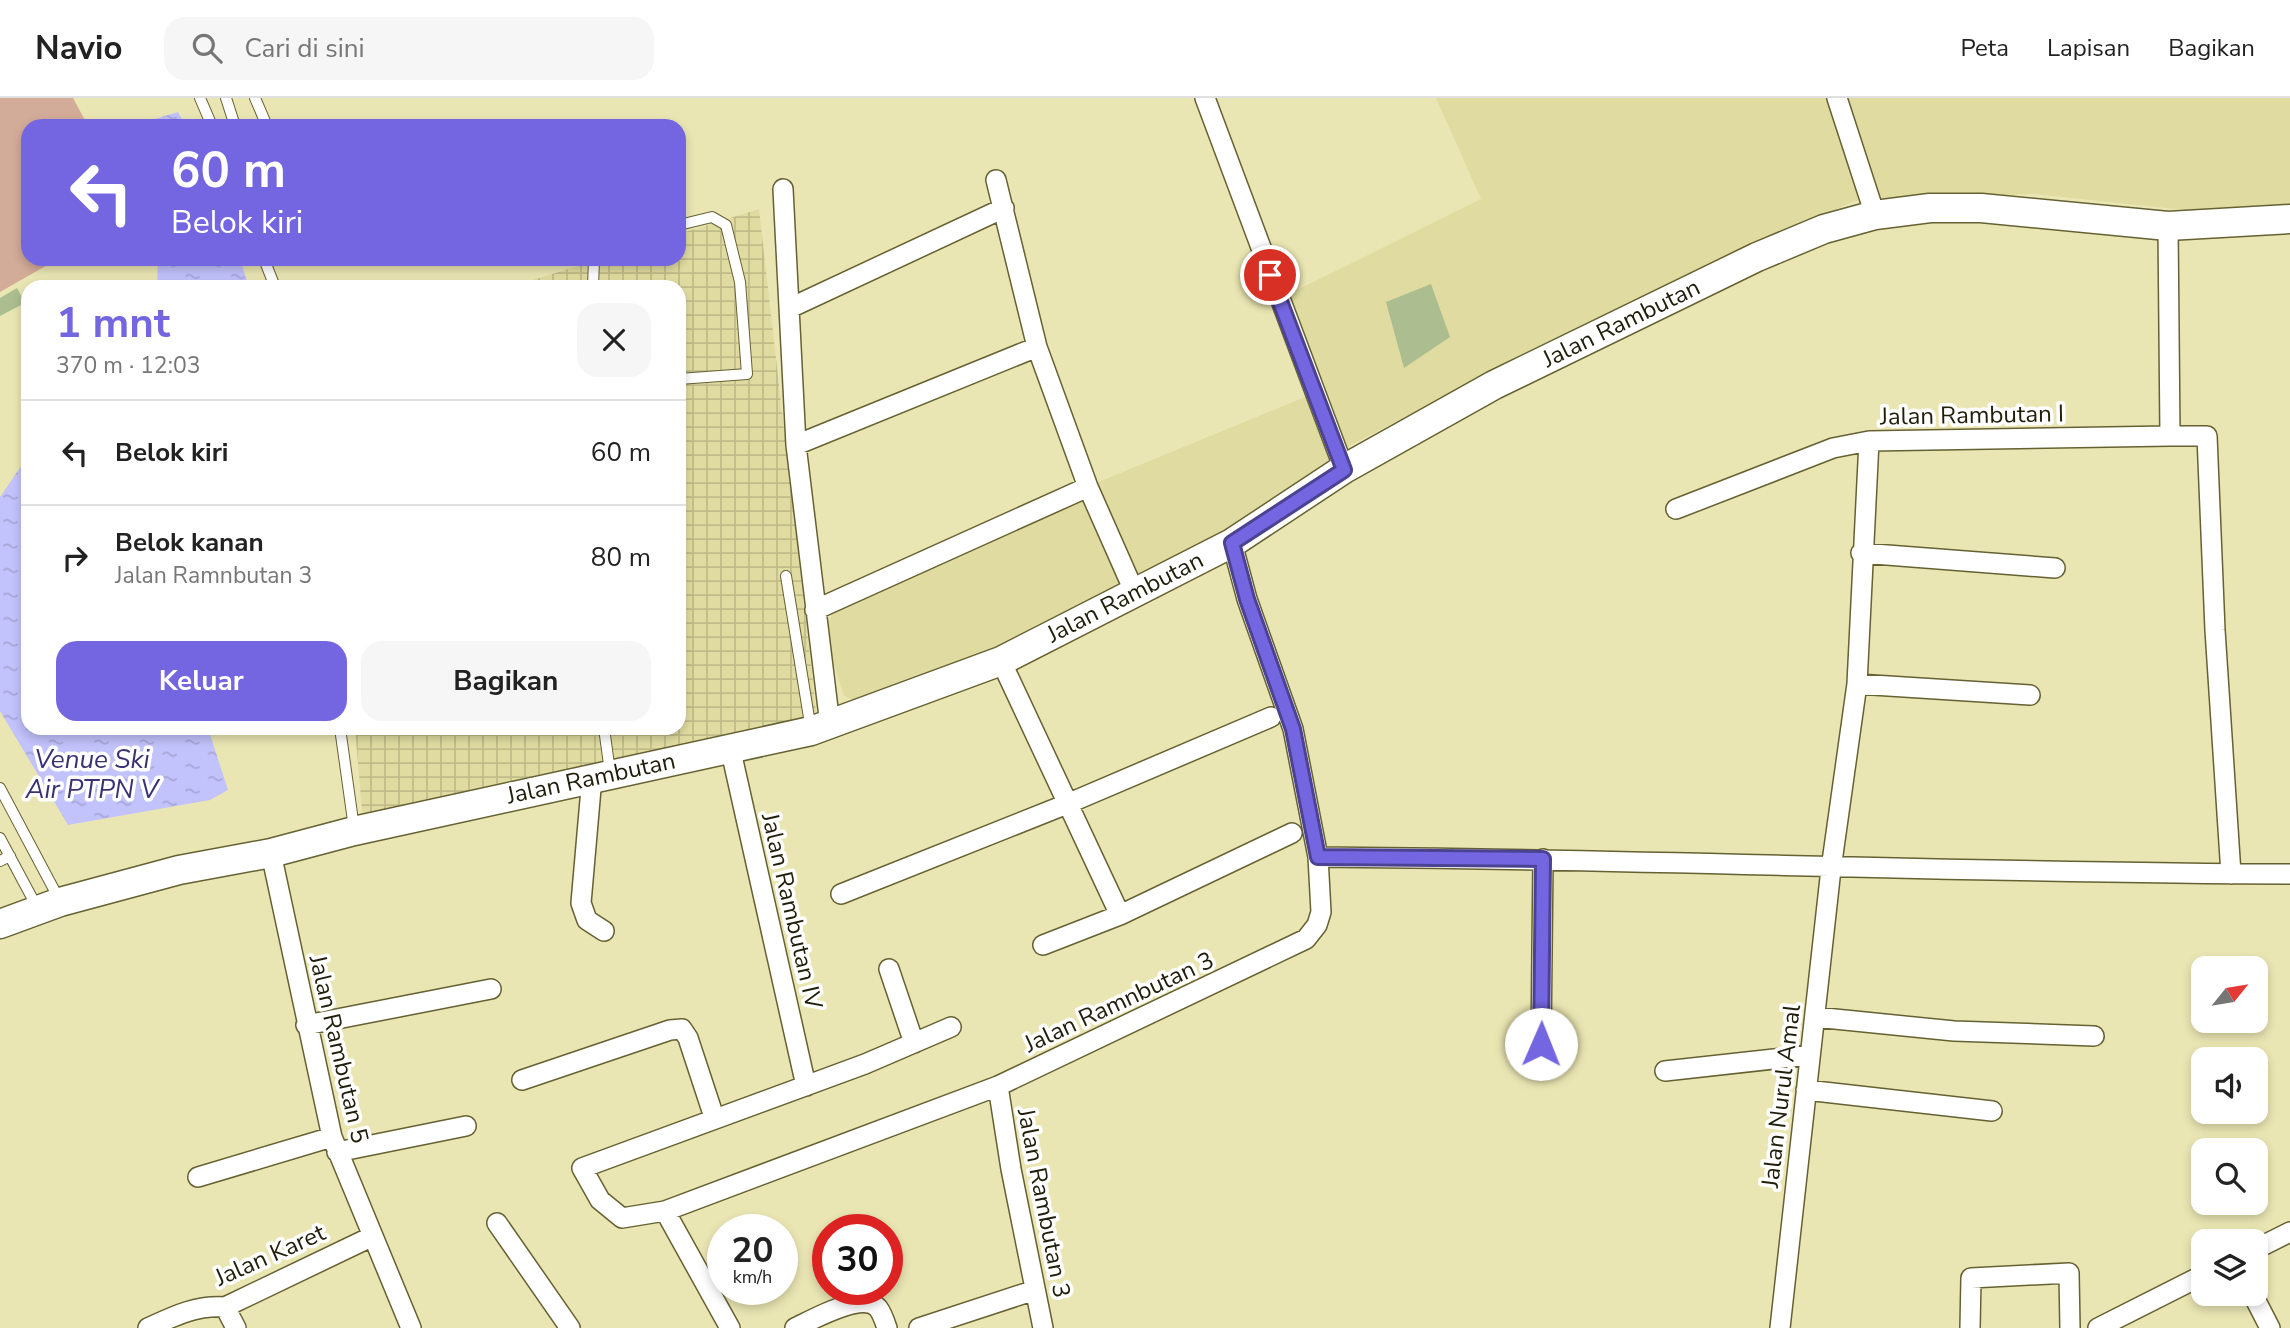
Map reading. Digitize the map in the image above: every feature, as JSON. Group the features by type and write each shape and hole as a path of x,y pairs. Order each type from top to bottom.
{"main road":[{"name":"Jalan Rambutan","path":"0,924 49,906 179,870 271,853 354,831 820,728 1001,661 1232,543 1344,470 1494,385 1757,257 1824,229 1875,215 1930,208 1981,208 2168,226 2290,219"}],"street":[{"path":"1205,98 1344,470"},
{"path":"1837,98 1875,215"},
{"path":"996,180 1037,346 1088,487 1134,591"},
{"path":"783,189 796,445 815,610 820,728"},
{"path":"790,309 1004,208"},
{"path":"2168,226 2170,436"},
{"path":"796,445 1037,346"},
{"name":"Jalan Rambutan I","path":"1831,869 1857,684 1861,553 1869,441 2207,436 2215,630 2231,874"},
{"path":"1676,509 1833,449 1869,441"},
{"path":"815,610 1088,487"},
{"name":"Jalan Ramnbutan 3","path":"714,1118 582,1168 600,1200 622,1219 664,1211 998,1086 1298,945 1312,932 1320,919 1318,857 1293,729 1247,599 1232,543"},
{"path":"1861,553 2055,568"},
{"path":"1001,661 1120,915"},
{"path":"1857,684 2030,695"},
{"path":"841,894 1068,804 1271,717"},
{"name":"Jalan Rambutan IV","path":"730,747 806,1086"},
{"path":"601,775 580,903 587,919 604,931"},
{"path":"1043,945 1120,915 1292,833"},
{"name":"Jalan Rambutan 5","path":"271,853 306,1025 335,1145 411,1328"},
{"path":"1318,857 1676,860 1831,869 2290,874"},
{"path":"1541,1044 1543,859"},
{"name":"Jalan Nurul Amal","path":"1780,1328 1831,869"},
{"path":"889,968 914,1043"},
{"path":"306,1025 491,989"},
{"path":"1815,1017 1954,1031 2094,1036"},
{"path":"522,1080 670,1030 682,1030 688,1038 714,1118 806,1086 951,1027"},
{"path":"1665,1071 1810,1055"},
{"name":"Jalan Rambutan 3","path":"998,1086 1043,1328"},
{"path":"1806,1090 1992,1111"},
{"path":"198,1177 335,1145 466,1126"},
{"path":"664,1211 730,1328"},
{"path":"497,1223 570,1328"},
{"path":"2268,1243 2290,1232"},
{"name":"Jalan Karet","path":"148,1328 188,1310 208,1306 225,1307 371,1237"},
{"path":"1970,1328 1971,1278 2069,1273 2070,1328"},
{"path":"2098,1328 2191,1281"},
{"path":"919,1328 1035,1290"},
{"path":"795,1328 856,1302 870,1303 878,1308 887,1328"},
{"path":"2259,1306 2270,1328"},
{"path":"225,1307 236,1328"}],"lane":[{"path":"226,98 234,119"},
{"path":"255,98 264,119"},
{"path":"203,99 210,119"},
{"path":"686,223 712,217 726,225 740,282 747,374 686,378"},
{"path":"786,576 820,728"},
{"path":"341,735 354,831"},
{"path":"601,775 604,735"},
{"path":"0,788 49,906"},
{"path":"0,838 5,859 49,906"}],"shaded area":[{"path":"0,98 73,98 84,119 21,119 21,266 46,266 0,292"},
{"path":"1436,98 2290,98 2290,214 2175,209 2034,194 1854,201 1574,330 1347,447 1230,529 1006,644 863,704 844,696 823,631 836,607 1096,483 1322,390 1285,296 1481,199"},
{"path":"759,209 817,719 363,821 356,735 686,735 686,280 532,280 578,266 686,266 686,232"}],"water":[{"path":"178,112 182,119 155,119"},
{"path":"158,266 242,266 247,280 157,280"},
{"name":"Venue Ski Air PTPN V","path":"21,466 21,735 210,735 228,790 210,800 68,825 0,711 0,497"}],"building":[{"path":"1431,284 1450,337 1404,368 1386,302"},
{"path":"17,288 21,296 21,305 0,316 0,298"}],"route":[{"path":"1270,275 1344,470 1232,543 1247,599 1293,729 1318,857 1543,859 1541,1044"}]}
